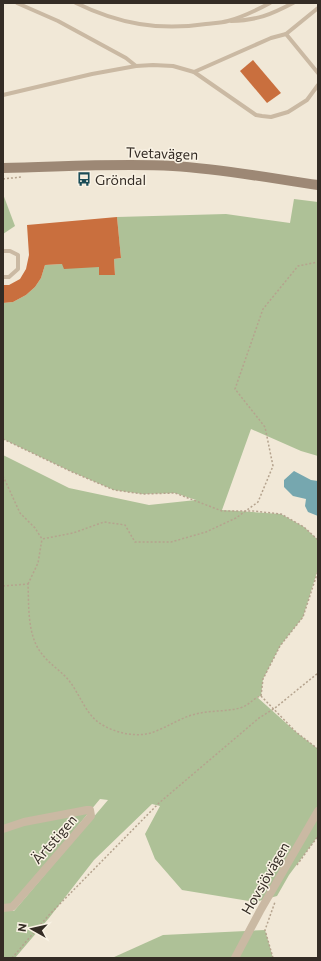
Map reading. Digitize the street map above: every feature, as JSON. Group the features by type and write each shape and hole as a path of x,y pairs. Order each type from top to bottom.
{"main road":[{"name":"Tvetavägen","path":"3,168 132,165 173,166 318,185"}],"street":[{"name":"Ärtstigen","path":"3,829 24,822 87,810 90,810 91,813 91,816 15,904 12,907 3,908"},
{"name":"Hovsjövägen","path":"235,958 260,911 318,811"}],"lane":[{"path":"17,3 58,21 126,58 136,66"},
{"path":"76,3 99,14 141,25 174,28 247,20 269,15 293,3"},
{"path":"228,21 269,3"},
{"path":"194,72 265,40 286,34 318,8"},
{"path":"286,34 318,72"},
{"path":"3,95 92,74 136,66 173,66 194,72 256,114 271,117 288,112 307,100 318,85"},
{"path":"3,251 10,251 18,255 18,270 9,277 3,277"}],"path":[{"path":"42,539 73,533 104,522 125,525 134,542 171,542 206,532 236,518 258,502 274,466 265,427 235,389 263,309 298,266 318,262"},
{"path":"3,439 114,490 143,494 176,493 222,511 281,514 304,527 318,540"},
{"path":"3,476 20,513 35,528 42,539 38,563 28,584 29,611 32,634 36,646 70,682 90,713 98,721 122,733 131,734 156,732 193,714 239,708 250,704 257,697 261,696"},
{"path":"261,696 263,679 280,646 303,617 318,571"},
{"path":"3,586 28,584"},
{"path":"12,958 48,916 159,803 259,718 275,708 318,673"},
{"path":"261,696 296,732 318,749"},
{"path":"293,869 318,836"},
{"path":"273,958 265,930 277,896"}],"green space":[{"path":"3,194 15,226 3,234"},
{"path":"294,199 318,202 318,456 301,451 251,429 222,510 281,514 304,527 318,540 317,572 303,617 280,646 263,679 261,696 257,697 296,732 318,749 318,836 289,875 277,896 255,902 182,890 155,859 145,834 160,806 152,804 94,860 49,918 15,958 3,958 3,455 69,488 149,505 196,500 175,493 143,494 114,490 3,439 3,303 13,302 26,295 35,287 41,278 45,265 62,264 99,267 99,275 115,275 114,259 121,258 117,217 226,214 290,223","holes":["100,799 108,800 14,911 8,910"]},
{"path":"265,930 273,958 112,958 163,935"}],"water":[{"path":"294,471 311,480 318,481 318,516 308,512 305,506 306,499 293,496 284,487 284,480"}],"building":[{"path":"253,60 281,93 267,103 240,71"},
{"path":"117,217 121,258 114,259 115,275 99,275 99,267 64,269 62,264 45,265 41,278 35,287 26,295 13,302 3,303 3,285 9,285 20,279 26,269 29,255 27,225"}],"place":[{"name":"Gröndal","path":"84,179"}]}
